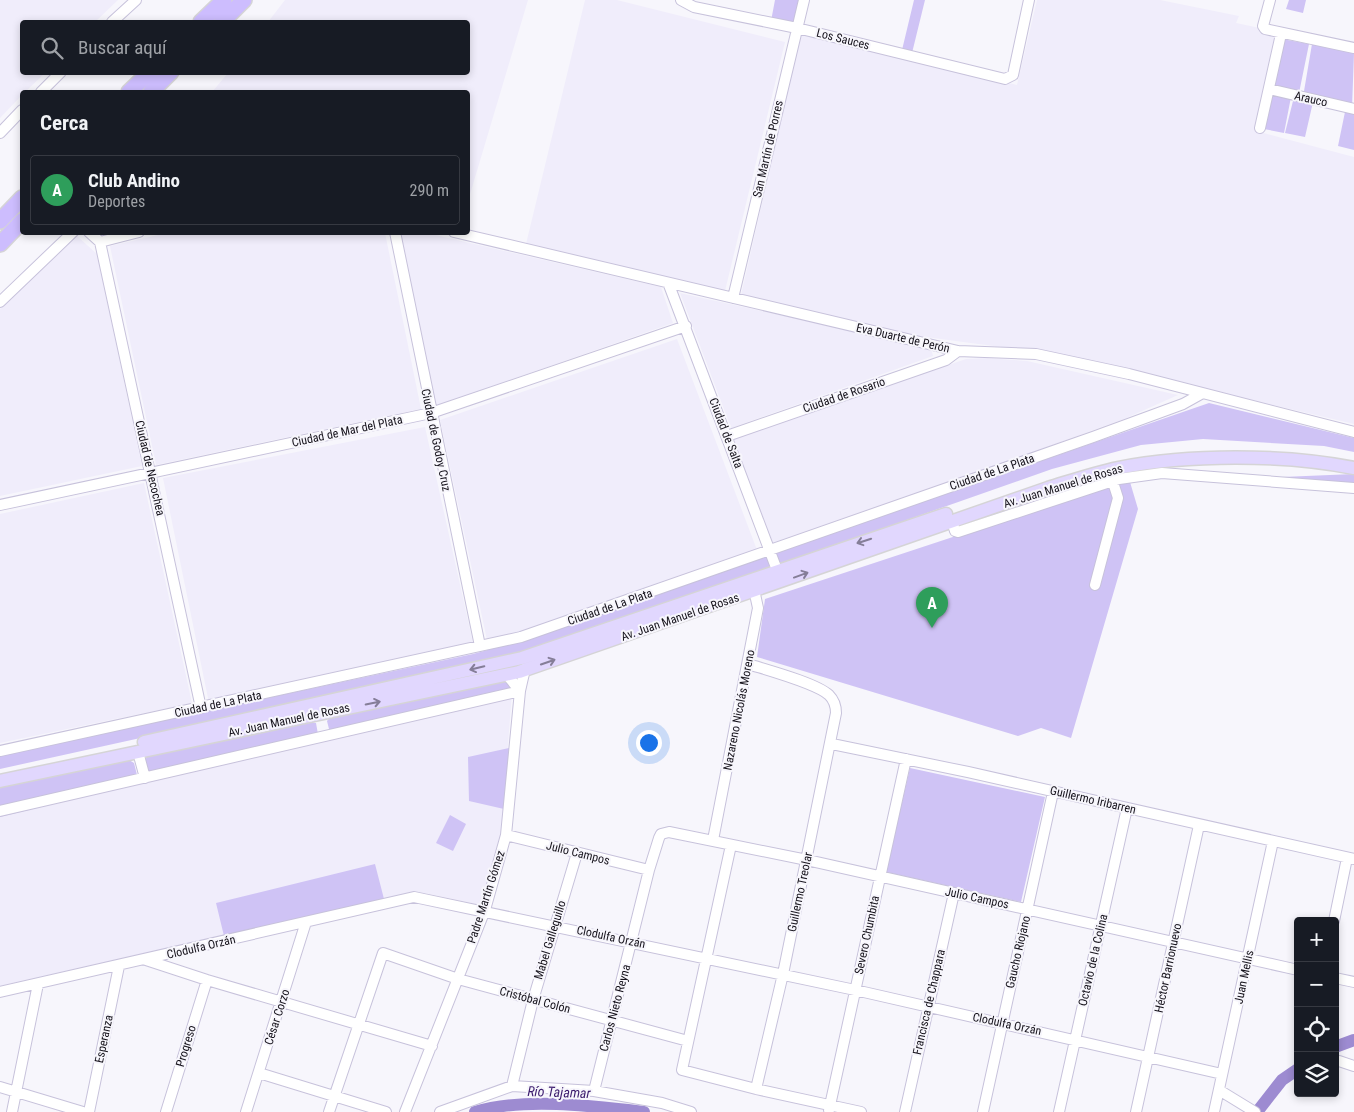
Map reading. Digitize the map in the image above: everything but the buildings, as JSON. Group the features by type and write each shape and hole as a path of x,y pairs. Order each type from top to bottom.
{"highway":[{"path":"203,20 224,0"},
{"path":"224,20 244,0"},
{"path":"131,90 147,75"},
{"path":"153,90 168,75"},
{"path":"0,221 20,200"},
{"path":"0,244 20,223"}],"main road":[{"name":"Av. Juan Manuel de Rosas","path":"0,781 525,670 753,585 1060,476 1130,459 1238,450 1300,453 1354,462"},
{"name":"Av. Juan Manuel de Rosas","path":"779,576 952,521 1048,488 1111,476 1160,462 1219,458 1312,462 1354,468"},
{"name":"Av. Juan Manuel de Rosas","path":"0,774 522,658 753,585"}],"street":[{"path":"114,20 136,0"},
{"name":"Los Sauces","path":"681,0 694,7 797,28 1005,79 1013,75 1029,0"},
{"name":"San Martín de Porres","path":"733,298 804,0"},
{"path":"1270,0 1263,26 1265,29 1281,34 1354,48"},
{"path":"1260,128 1281,34"},
{"path":"43,90 58,75"},
{"name":"Arauco","path":"1269,89 1354,109"},
{"path":"0,133 20,112"},
{"path":"0,302 69,235"},
{"path":"92,235 100,242 127,235"},
{"name":"Ciudad de Godoy Cruz","path":"396,235 480,646"},
{"name":"Eva Duarte de Perón","path":"466,235 958,351 1036,354 1129,374 1354,432"},
{"name":"Ciudad de Necochea","path":"100,242 202,708"},
{"name":"Ciudad de Salta","path":"669,284 779,576"},
{"name":"Ciudad de Mar del Plata","path":"0,505 431,413 686,326"},
{"name":"Ciudad de Rosario","path":"727,436 946,360 958,351"},
{"name":"Ciudad de La Plata","path":"0,751 521,638 1093,437 1183,404 1201,394"},
{"path":"1095,585 1118,498 1111,476 1169,473 1354,488"},
{"name":"Nazareno Nicolás Moreno","path":"713,840 758,608 753,585"},
{"name":"Guillermo Treolar","path":"748,664 818,688 829,695 835,704 836,712 832,744 756,1090"},
{"name":"Padre Martín Gómez","path":"405,1112 484,910 506,835 520,691 525,670"},
{"path":"0,811 520,691 507,675"},
{"name":"Guillermo Iribarren","path":"832,744 1350,858"},
{"path":"138,752 145,778"},
{"name":"Severo Chumbita","path":"829,1109 906,759"},
{"name":"Gaucho Riojano","path":"983,1112 1053,792"},
{"name":"Octavio de la Colina","path":"1059,1112 1127,808"},
{"name":"Héctor Barrionuevo","path":"1136,1112 1199,825"},
{"name":"Julio Campos","path":"659,838 661,834 669,832 713,840 1294,969"},
{"name":"Julio Campos","path":"506,835 649,870"},
{"name":"Carlos Nieto Reyna","path":"594,1091 633,942 649,870 659,838"},
{"name":"Juan Mellis","path":"1214,1112 1273,841"},
{"path":"731,845 708,959 682,1070 829,1109 861,1112"},
{"name":"Mabel Galleguillo","path":"512,1086 533,1000 577,853"},
{"path":"1335,917 1350,858"},
{"name":"Francisca de Chappara","path":"904,1112 954,893"},
{"name":"Clodulfa Orzán","path":"0,992 146,960 414,896 783,974 1222,1074"},
{"name":"César Corzo","path":"246,1112 306,922"},
{"name":"Cristóbal Colón","path":"358,1024 383,953 458,979 688,1041"},
{"path":"146,960 207,980 432,1046"},
{"name":"Esperanza","path":"88,1112 119,966"},
{"path":"1339,979 1354,982"},
{"name":"Progreso","path":"166,1112 207,980"},
{"path":"12,1112 38,984"},
{"path":"328,1112 358,1024"},
{"path":"1339,1061 1354,1066"},
{"path":"259,1073 386,1112"},
{"path":"440,1112 512,1086 594,1091 662,1104 691,1112"},
{"path":"0,1087 83,1112"},
{"path":"1219,1090 1255,1112"}],"shaded area":[{"path":"0,0 118,0 97,20 20,20 20,75 43,75 27,90 20,90 20,97 0,118"},
{"path":"285,0 528,0 470,194 470,90 214,90 226,75 470,75 470,20 270,20"},
{"path":"585,0 617,0 785,42 725,291 526,244"},
{"path":"775,0 803,0 797,27 771,21"},
{"path":"914,0 925,0 912,53 902,50"},
{"path":"1037,0 1160,0 1239,16 1236,23 1279,32 1256,131 1354,157 1354,424 1061,355 918,336 741,295 801,33 1017,85"},
{"path":"1289,0 1306,0 1303,13 1286,9"},
{"path":"1282,39 1309,44 1299,93 1272,87"},
{"path":"1312,44 1354,53 1352,108 1354,111 1354,150 1338,146 1346,107 1303,97"},
{"path":"1271,93 1291,97 1284,133 1264,129"},
{"path":"1294,97 1313,102 1305,137 1285,133"},
{"path":"158,235 385,235 421,409 156,465 110,246"},
{"path":"399,235 436,235 661,287 673,323 436,406"},
{"path":"77,236 97,254 142,466 0,496 0,309 52,257"},
{"path":"680,293 931,348 933,356 731,428"},
{"path":"677,339 757,550 524,632 487,640 440,420"},
{"path":"987,358 1027,361 1178,395 1124,419 774,546 733,439 966,359"},
{"path":"1209,403 1354,438 1354,452 1324,446 1203,439 1141,445 1052,469 779,565 774,553"},
{"path":"425,427 473,643 209,703 163,478"},
{"path":"1354,474 1354,484 1282,477"},
{"path":"1130,482 1138,509 1071,738 1041,728 1018,736 757,657 765,599 1107,486"},
{"path":"144,483 192,703 0,743 0,514"},
{"path":"767,555 772,569 511,656 0,769 0,755 473,654 523,640"},
{"path":"506,678 511,683 512,693 331,737 327,721 330,717"},
{"path":"512,693 501,833 480,905 425,893 404,894 0,986 0,817"},
{"path":"307,721 316,723 319,740 150,781 145,761 147,756"},
{"path":"509,748 504,809 469,801 468,757"},
{"path":"129,760 134,763 139,783 0,817 0,787"},
{"path":"910,768 1045,797 1021,902 886,872"},
{"path":"450,815 466,824 453,851 436,843"},
{"path":"375,864 384,899 224,936 216,903"}],"waterway":[{"name":"Río Tajamar","path":"1339,1046 1354,1040"},
{"name":"Río Tajamar","path":"1257,1112 1282,1080 1294,1072"},
{"name":"Río Tajamar","path":"475,1112 494,1107 536,1104 581,1105 644,1112"}],"place":[{"name":"Club Andino","path":"932,628"}]}
